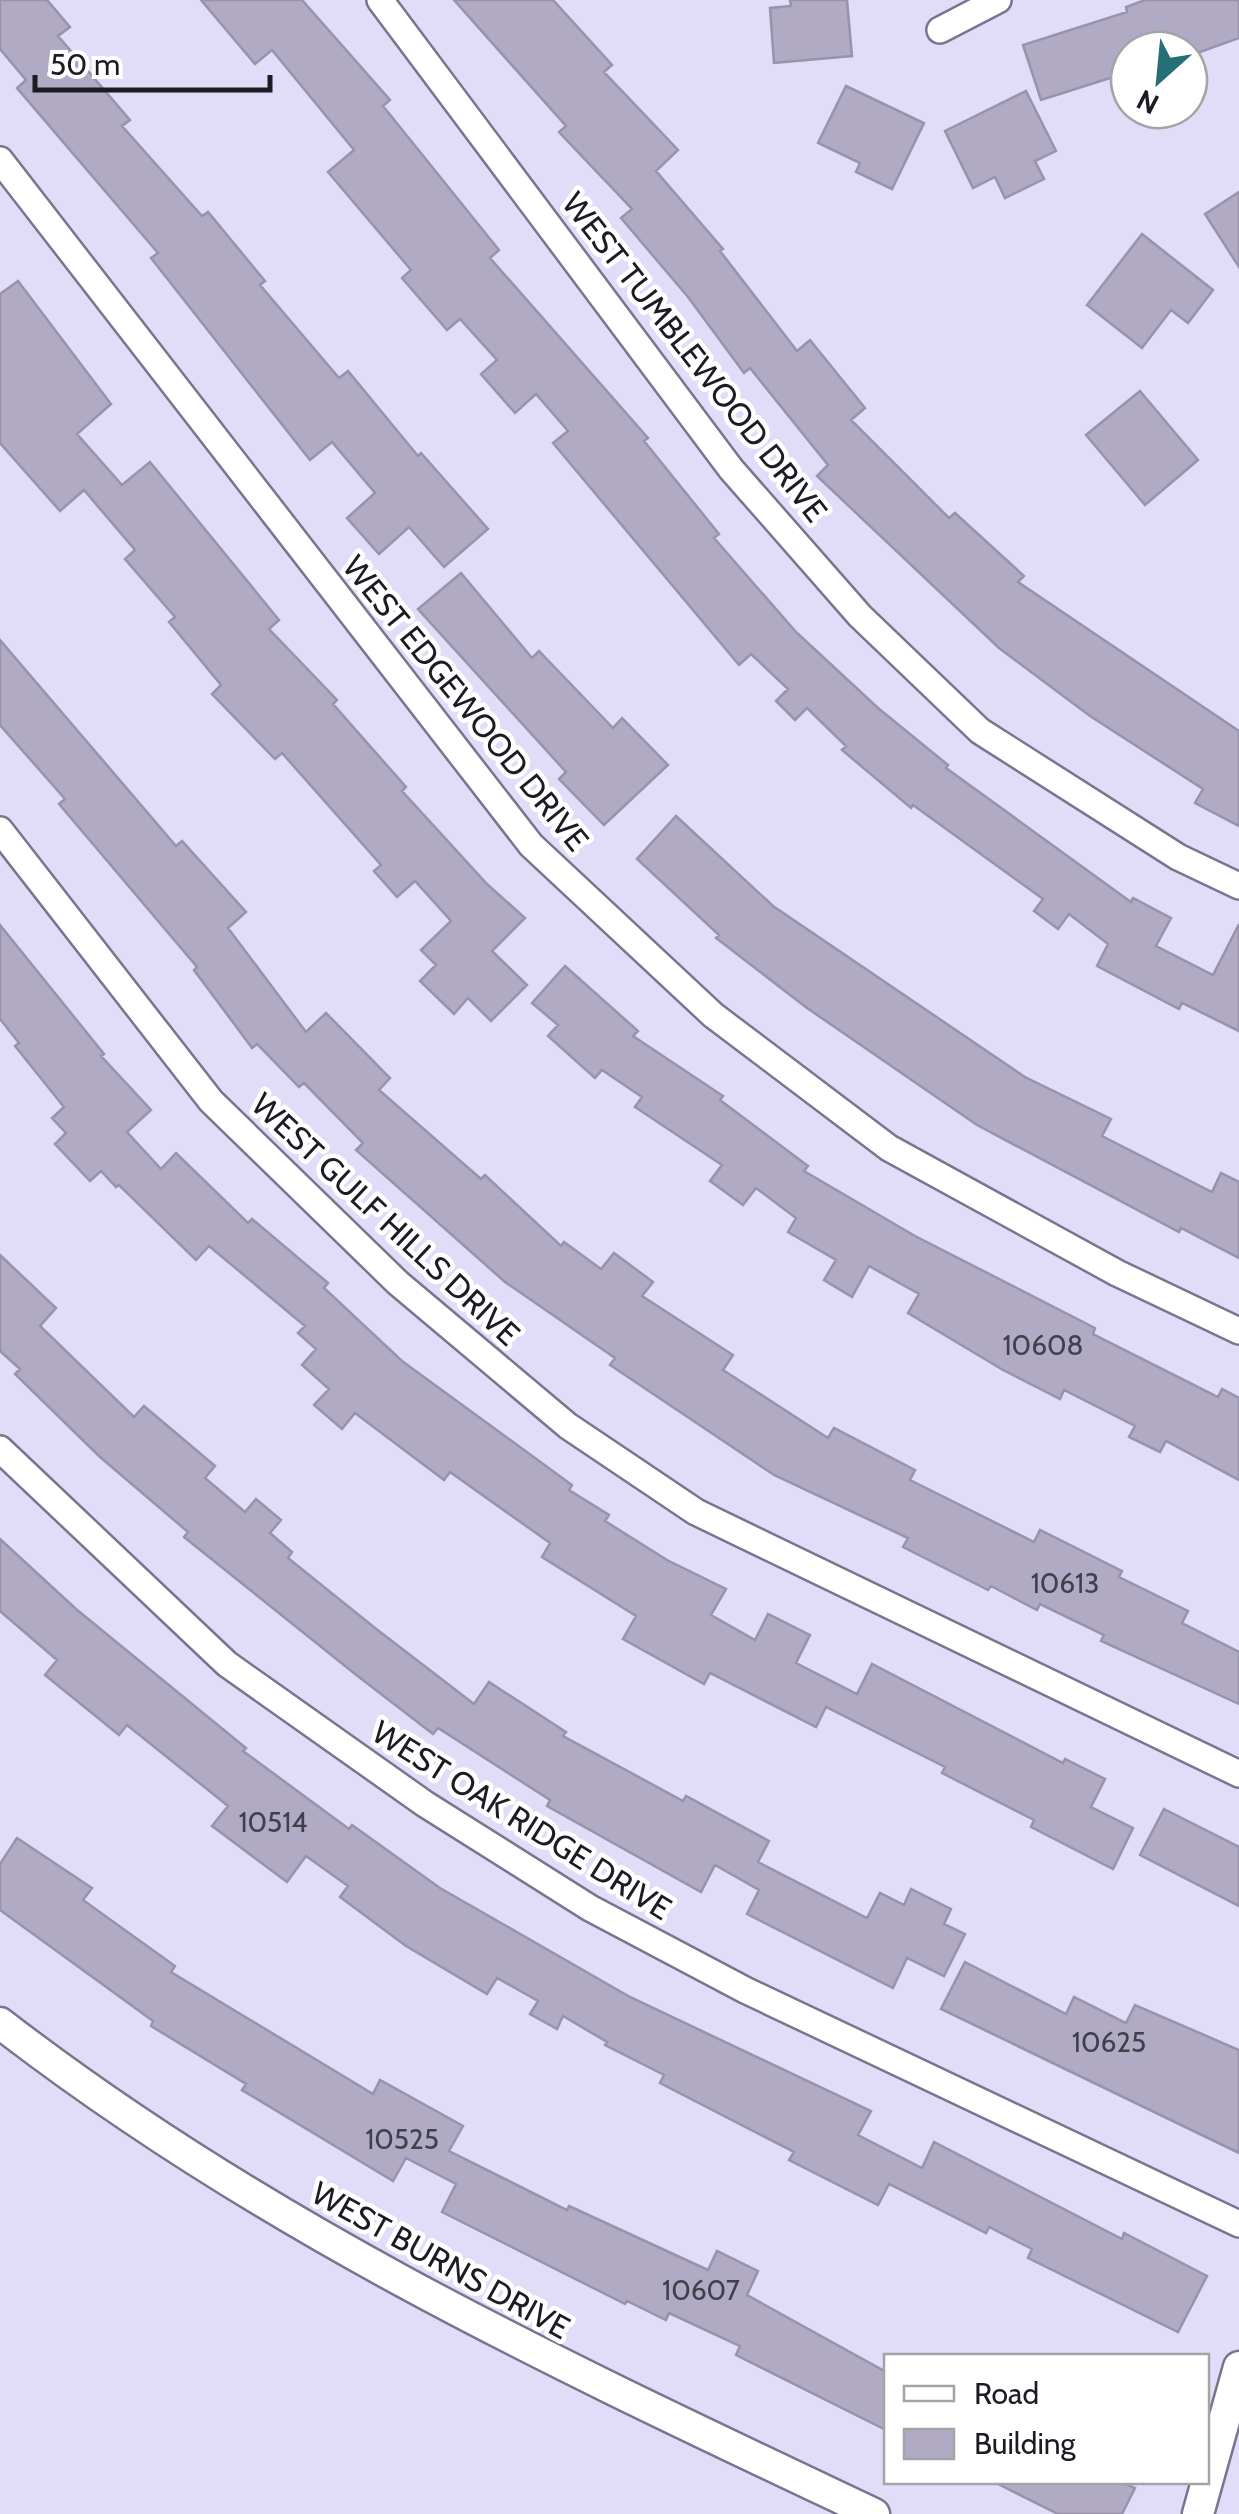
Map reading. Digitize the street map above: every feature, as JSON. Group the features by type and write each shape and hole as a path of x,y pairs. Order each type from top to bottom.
{"street":[{"name":"WEST TUMBLEWOOD DRIVE","path":"380,0 731,469 860,616 980,730 1178,856 1239,886"},
{"path":"940,30 998,0"},
{"name":"WEST EDGEWOOD DRIVE","path":"0,160 386,663 545,858 713,1015 889,1148 1118,1273 1239,1331"},
{"name":"WEST GULF HILLS DRIVE","path":"0,830 211,1101 398,1283 568,1426 696,1512 1239,1774"},
{"name":"WEST OAK RIDGE DRIVE","path":"0,1449 228,1664 425,1804 590,1908 762,1998 1239,2224"},
{"name":"WEST BURNS DRIVE","path":"0,2023 206,2169 387,2275 514,2344 874,2514"},
{"path":"1209,2475 1239,2367"},
{"path":"1198,2514 1206,2484"}],"building":[{"path":"0,0 47,0 70,27 58,36 130,120 122,126 202,216 208,212 265,281 260,285 339,378 348,371 418,456 421,453 488,529 444,567 409,527 379,554 347,518 375,493 332,442 310,460 151,258 158,253 17,88 26,80 0,49"},
{"path":"201,0 302,0 390,100 383,106 499,250 490,258 648,438 644,441 719,534 714,538 796,632 878,708 948,765 946,768 1131,902 1133,898 1171,918 1156,946 1213,975 1239,924 1239,1031 1182,1003 1179,1009 1097,966 1108,944 1069,914 1058,929 1034,911 1043,899 913,805 911,808 842,750 846,746 807,708 795,720 776,701 788,689 751,654 739,665 553,443 568,431 536,394 515,413 481,374 497,360 460,319 447,330 402,278 411,270 328,172 354,150 272,50 255,64"},
{"path":"454,0 553,0 612,65 604,72 678,150 656,171 723,249 720,251 797,351 810,340 865,408 851,420 949,518 955,513 1024,576 1018,582 1239,731 1239,826 1195,803 1203,789 1090,716 999,648 817,476 828,465 750,368 744,373 688,297 621,218 632,209 559,132 566,126"},
{"path":"790,0 847,0 852,56 774,63 770,8 791,6"},
{"path":"1145,0 1239,0 1239,38 1209,49 1209,30 1109,30 1109,78 1041,100 1023,45 1127,12 1126,7"},
{"path":"846,86 924,123 892,189 856,172 860,163 818,143"},
{"path":"1026,91 1056,151 1035,161 1044,179 1005,198 995,177 973,188 945,131"},
{"path":"1239,192 1239,267 1205,214"},
{"path":"1142,234 1213,290 1188,323 1171,310 1142,348 1087,305"},
{"path":"18,281 111,404 77,434 122,485 150,462 279,620 269,629 337,700 333,704 406,787 402,791 487,884 525,918 492,951 527,985 491,1021 468,998 454,1014 420,981 436,965 421,950 451,921 415,881 397,897 374,871 381,865 282,753 275,759 212,694 221,685 169,622 175,617 125,559 135,550 84,490 60,511 0,443 0,294"},
{"path":"1140,391 1198,460 1145,505 1086,435"},
{"path":"461,573 532,658 539,651 613,728 622,718 668,765 604,825 559,779 566,772 418,609"},
{"path":"0,640 176,846 182,841 246,912 228,928 306,1032 326,1013 390,1078 379,1090 481,1179 485,1175 561,1246 564,1242 601,1269 614,1253 653,1282 642,1296 733,1355 723,1370 828,1438 834,1428 915,1470 910,1480 1034,1542 1040,1530 1122,1571 1119,1577 1188,1611 1182,1623 1239,1652 1239,1704 1101,1641 1104,1635 1040,1604 1037,1610 991,1586 988,1590 903,1547 908,1538 774,1475 610,1365 615,1358 505,1282 356,1150 363,1143 304,1083 299,1087 257,1044 252,1048 194,970 197,967 59,804 65,799 0,725"},
{"path":"676,816 773,906 1025,1077 1111,1119 1102,1136 1212,1192 1221,1173 1239,1182 1239,1258 1181,1228 1179,1232 977,1125 807,1008 716,938 719,935 637,859"},
{"path":"0,925 104,1054 101,1056 151,1110 127,1132 161,1169 176,1153 248,1223 252,1219 328,1283 324,1288 402,1361 572,1485 569,1490 609,1515 605,1521 667,1560 726,1589 711,1615 755,1640 768,1614 810,1635 796,1663 857,1694 872,1664 1063,1763 1065,1759 1105,1779 1091,1807 1133,1828 1113,1869 1031,1827 1034,1820 942,1773 945,1767 826,1707 816,1727 710,1673 704,1684 623,1639 636,1616 542,1557 550,1543 450,1472 444,1480 355,1413 342,1429 314,1405 329,1389 302,1365 316,1349 298,1333 305,1326 209,1246 196,1260 119,1185 116,1187 101,1171 90,1181 55,1144 66,1133 52,1118 64,1107 15,1046 19,1043 0,1019"},
{"path":"565,966 638,1031 633,1036 723,1096 720,1100 808,1166 804,1171 915,1236 1095,1328 1093,1334 1218,1397 1222,1389 1239,1398 1239,1480 1166,1441 1160,1452 1129,1437 1135,1426 1064,1390 1060,1399 1003,1370 908,1313 919,1294 869,1266 852,1297 824,1280 836,1260 788,1232 796,1218 756,1188 743,1205 710,1181 722,1165 635,1107 642,1097 602,1070 595,1078 548,1036 558,1025 532,1003"},
{"path":"0,1255 56,1308 40,1326 134,1417 144,1406 215,1466 205,1478 245,1512 256,1499 281,1520 270,1533 292,1552 288,1558 474,1704 489,1682 566,1732 563,1736 683,1801 686,1796 769,1841 758,1862 867,1918 880,1893 904,1905 911,1889 951,1909 944,1924 965,1934 944,1976 907,1958 893,1988 747,1914 759,1890 715,1865 701,1892 547,1806 550,1800 438,1728 433,1734 184,1537 188,1532 100,1457 15,1374 20,1369 0,1351"},
{"path":"0,1539 76,1609 246,1748 243,1751 349,1829 352,1825 440,1888 630,1997 871,2111 858,2135 922,2168 934,2142 1122,2239 1124,2233 1207,2276 1178,2332 1028,2258 1032,2249 989,2227 986,2233 889,2184 878,2205 789,2160 794,2152 660,2083 664,2075 605,2045 607,2042 563,2016 557,2029 530,2014 538,2001 497,1978 487,1994 406,1946 340,1897 348,1886 306,1856 287,1882 212,1826 228,1806 127,1725 119,1735 45,1675 57,1660 0,1611"},
{"path":"1164,1809 1239,1847 1239,1906 1140,1855"},
{"path":"17,1838 92,1888 83,1900 175,1966 171,1972 373,2094 380,2080 463,2126 449,2151 567,2210 569,2206 708,2270 717,2251 758,2271 747,2295 884,2371 884,2429 736,2355 740,2346 669,2313 666,2320 627,2301 625,2304 442,2212 456,2184 406,2158 393,2181 242,2090 246,2084 151,2026 153,2021 0,1910 0,1864"},
{"path":"965,1962 1066,2014 1074,1997 1126,2023 1135,2005 1239,2050 1239,2153 941,2009"},
{"path":"998,2484 1126,2484 1135,2488 1122,2514 1058,2514"}]}
